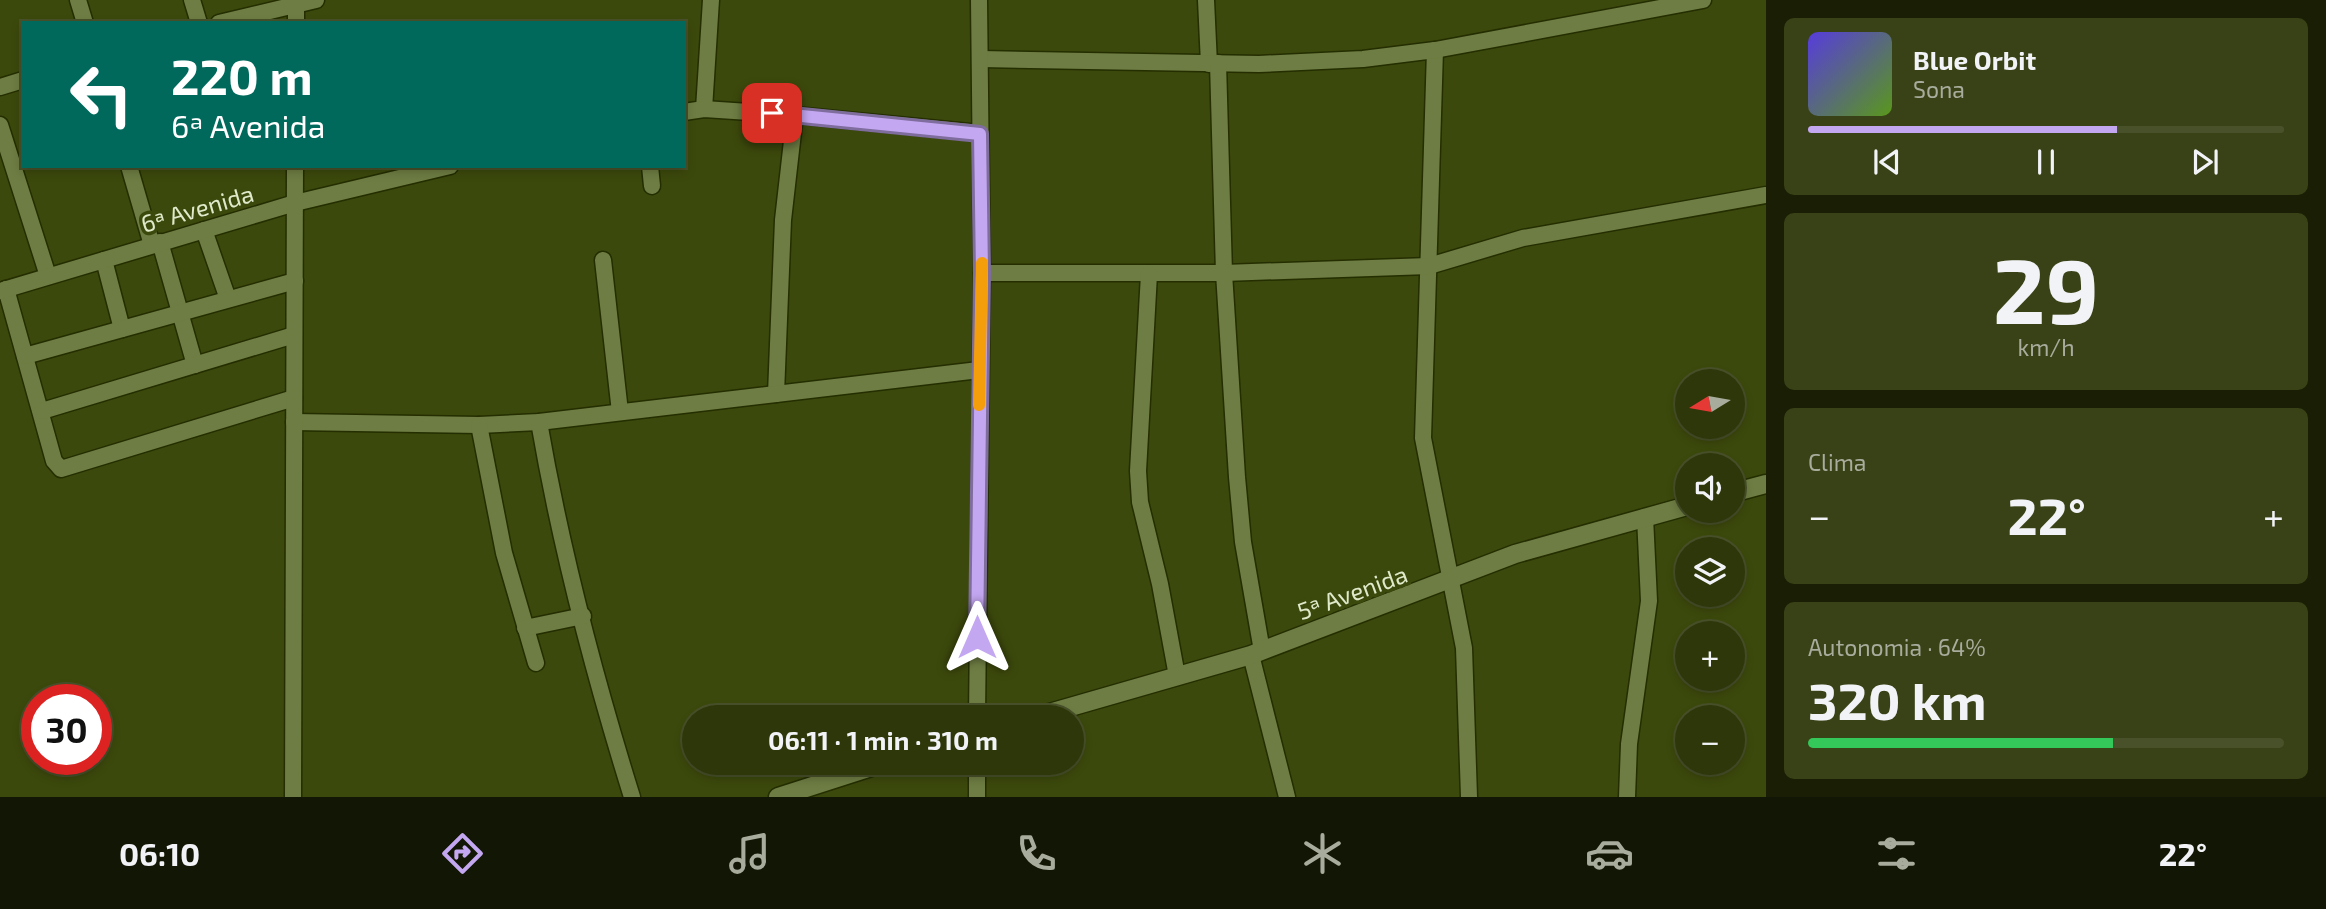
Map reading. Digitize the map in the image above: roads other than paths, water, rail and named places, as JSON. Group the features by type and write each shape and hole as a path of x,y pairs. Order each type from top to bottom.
{"street":[{"path":"78,0 84,21"},
{"path":"192,0 198,21"},
{"path":"226,21 296,2 316,0"},
{"path":"704,109 711,0"},
{"path":"977,705 982,273 979,0"},
{"path":"1206,0 1213,63 1224,273 1243,542 1256,653 1287,797"},
{"path":"981,59 1213,63 1363,59 1434,50 1703,0"},
{"path":"296,2 296,21"},
{"path":"1434,50 1423,438 1431,491 1452,581 1466,667 1469,797"},
{"path":"0,87 21,81"},
{"path":"686,112 704,109 795,115 980,134"},
{"path":"776,394 783,220 795,115"},
{"path":"0,125 48,276"},
{"path":"130,168 181,313 195,365"},
{"path":"293,797 295,168"},
{"name":"6ª Avenida","path":"3,290 295,204 442,168"},
{"path":"650,168 652,186"},
{"path":"982,273 1224,273 1429,266 1523,238 1766,195"},
{"path":"204,230 228,299"},
{"path":"104,260 122,329"},
{"path":"603,260 620,412"},
{"path":"1149,274 1138,471 1140,502 1160,584 1177,676"},
{"path":"26,356 295,281"},
{"path":"3,290 26,356 57,467 65,469 294,398"},
{"path":"42,411 294,335"},
{"path":"294,422 479,425 539,422 979,370"},
{"path":"539,422 549,477 583,617 632,797"},
{"path":"479,425 504,553 536,663"},
{"path":"1745,490 1766,484"},
{"name":"5ª Avenida","path":"1077,705 1256,653 1452,581 1515,554 1675,509"},
{"path":"1628,797 1629,744 1649,601 1645,517"},
{"path":"525,628 583,617"},
{"path":"778,797 847,775"},
{"path":"977,775 977,797"}]}
